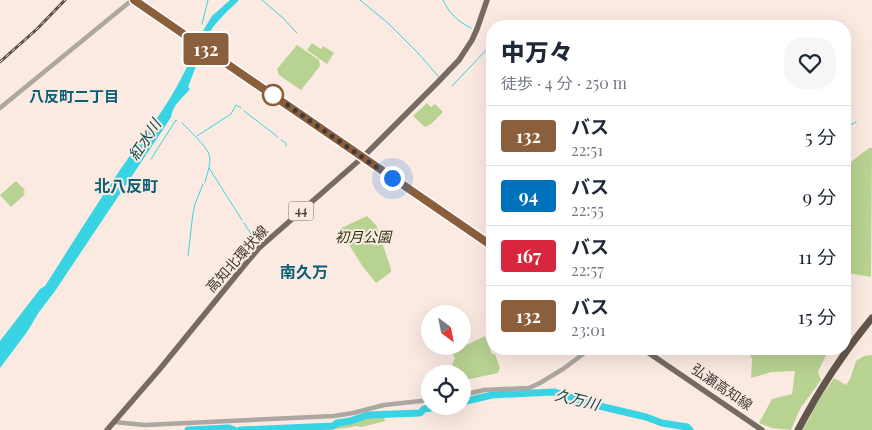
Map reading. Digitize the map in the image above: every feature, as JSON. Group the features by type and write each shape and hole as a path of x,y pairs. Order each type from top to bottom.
{"highway":[{"path":"851,340 872,312"},
{"path":"851,344 872,318"},
{"path":"796,430 841,355"},
{"path":"825,380 843,355"}],"main road":[{"path":"133,0 486,242"},
{"name":"高知北環状線","path":"107,430 259,248 362,157 438,83 464,54 477,29 487,0"},
{"name":"弘瀬高知線","path":"652,355 762,430"}],"street":[{"path":"0,108 133,0"},
{"path":"471,393 484,390 529,388 563,369 582,355"},
{"path":"113,423 145,425 334,416 383,405 421,401"}],"green space":[{"path":"312,43 321,49 323,46 334,53 327,64 307,50"},
{"path":"297,45 319,60 320,66 301,90 279,75 277,69"},
{"path":"427,103 431,107 435,104 443,112 431,124 425,127 413,116"},
{"path":"869,148 872,148 871,277 851,274 852,161"},
{"path":"16,181 25,190 23,192 25,194 11,207 0,195"},
{"name":"初月公園","path":"367,216 376,225 391,269 391,272 376,283 363,267 339,229"},
{"path":"485,336 486,355 495,355 500,368 498,373 471,379 471,365 453,365 455,358 453,355 471,355 471,343"},
{"path":"750,355 826,355 818,372 821,380 800,409 791,430 772,428 759,423 772,399 792,394 795,371 772,372 751,378"},
{"path":"872,355 872,430 802,430 815,406 834,378 846,385 856,361 864,356"},
{"path":"368,416 378,416 384,418 385,421 362,427 291,430 336,427 338,424 350,423"}],"water":[{"path":"230,0 239,0 214,26 204,44 197,39 198,33 201,34 212,16"},
{"name":"紅水川","path":"195,46 202,51 188,87 190,89 176,105 164,128 55,291 0,368 0,341 40,289 45,286 110,184 162,111 181,79"}],"waterway":[{"path":"202,24 208,0"},
{"path":"262,0 297,33"},
{"path":"360,0 389,24 438,76"},
{"path":"443,0 454,16 471,28"},
{"path":"452,86 486,50"},
{"path":"197,136 231,114 236,105 241,108"},
{"path":"244,111 278,137"},
{"name":"紅水川","path":"151,159 177,121"},
{"path":"851,125 856,122"},
{"path":"182,123 201,142 209,154 210,164 205,182"},
{"path":"281,140 286,143 286,146"},
{"path":"209,168 242,220"},
{"path":"188,256 193,213 203,184"},
{"path":"244,223 257,243"},
{"name":"久万川","path":"471,400 492,395 555,392 591,404 646,417 662,423 687,427 690,430"},
{"name":"久万川","path":"240,430 333,426 337,423 368,415 421,412"},
{"name":"久万川","path":"188,430 229,428 234,430"}],"railway":[{"path":"0,62 37,29 65,0"}],"bus line":[{"name":"132","path":"134,0 486,242"}],"district":[{"name":"八反町二丁目","path":"74,97"},
{"name":"北八反町","path":"126,186"},
{"name":"南久万","path":"304,272"}],"route":[{"path":"273,95 392,178"}]}
